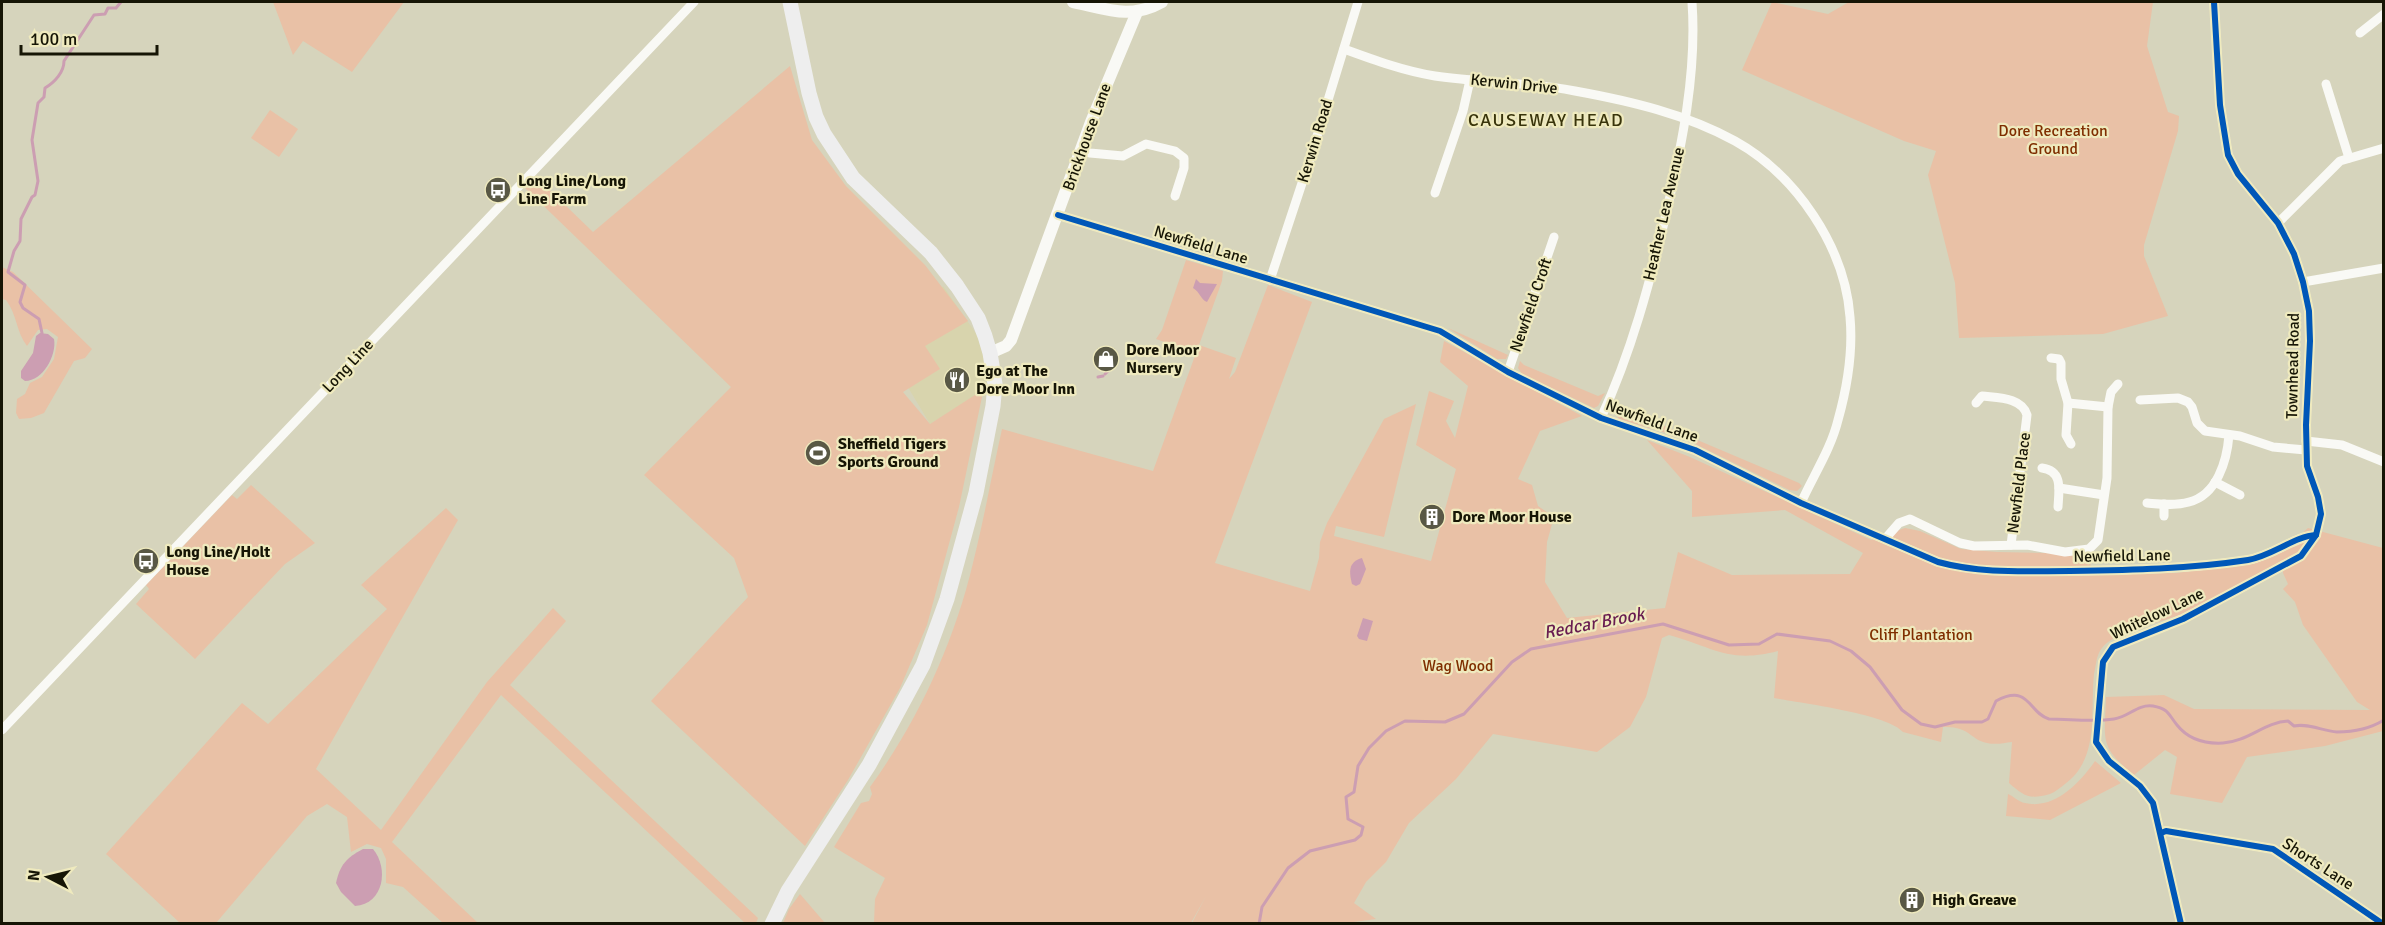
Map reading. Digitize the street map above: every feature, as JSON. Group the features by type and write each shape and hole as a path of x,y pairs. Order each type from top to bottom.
{"main road":[{"path":"772,924 788,891 869,765 913,686 932,644 973,503 991,417 995,384 990,353 978,318 957,286 931,253 853,178 824,134 809,93 790,2"}],"street":[{"name":"Long Line","path":"2,730 694,2"},
{"path":"1073,2 1137,12 1148,10 1162,2"},
{"name":"Kerwin Road","path":"1270,280 1358,2"},
{"name":"Heather Lea Avenue","path":"1600,418 1624,362 1650,276 1673,184 1693,60 1692,2"},
{"name":"Townhead Road","path":"2214,2 2220,105 2228,155 2238,174 2278,223 2294,254 2304,282 2310,341 2306,445 2309,476 2321,508 2316,536"},
{"name":"Brickhouse Lane","path":"990,353 1006,346 1011,340 1082,150 1137,12"},
{"path":"2360,33 2384,14"},
{"name":"Kerwin Drive","path":"1344,49 1412,72 1574,90 1685,118 1749,149 1788,183 1820,226 1843,281 1848,298 1851,335 1842,402 1835,430 1801,503"},
{"path":"1435,193 1463,111 1470,80"},
{"path":"2326,84 2333,95 2349,158"},
{"path":"1082,150 1090,153 1123,156 1146,144 1175,151 1184,158 1184,168 1175,196"},
{"path":"2278,223 2335,165 2349,158 2384,148"},
{"name":"Newfield Lane","path":"1058,215 1440,331 1508,372 1600,418 1695,450 1801,503 1938,562 1992,572 2178,568 2258,558 2304,537 2316,536"},
{"name":"Newfield Croft","path":"1508,372 1554,237"},
{"path":"2304,282 2384,268"},
{"path":"2051,358 2059,359 2061,363 2061,379 2068,403 2066,435 2071,444"},
{"path":"2011,545 2027,545 2065,552 2089,549 2098,540 2107,478 2108,407 2111,392 2118,384"},
{"name":"Newfield Place","path":"1886,539 1899,523 1910,519 1960,543 1988,547 2011,545 2027,415 2025,409 2015,402 1979,400 1982,386"},
{"path":"2140,400 2178,398 2183,400 2192,407 2201,428 2212,433 2229,435 2273,447 2342,445 2384,462"},
{"path":"2068,403 2108,407"},
{"path":"2147,503 2164,504 2195,500 2203,496 2215,482 2228,450 2229,435"},
{"path":"2042,468 2054,471 2056,474 2059,488 2058,507"},
{"path":"2215,482 2240,495"},
{"path":"2059,488 2104,495"},
{"path":"2164,504 2164,516"},
{"name":"Whitelow Lane","path":"2181,924 2153,803 2148,794 2109,761 2096,742 2102,670 2106,655 2113,647 2183,619 2295,559 2304,553 2316,536"},
{"name":"Shorts Lane","path":"2161,832 2273,849 2383,924"}],"shaded area":[{"path":"1196,279 1200,283 1217,284 1207,302 1193,288"},
{"path":"943,286 977,335 985,362 986,389 930,424 894,364"},
{"path":"40,333 48,334 54,339 51,359 38,377 25,381 21,378 21,371 33,353 36,336"},
{"path":"1362,558 1366,569 1360,584 1356,586 1352,584 1351,568 1354,562"},
{"path":"1363,618 1373,621 1367,641 1357,636"},
{"path":"363,849 373,849 378,857 382,875 381,884 372,899 365,904 355,906 341,892 336,883 345,863"}],"green space":[{"path":"273,2 404,2 352,72 303,41 293,55"},
{"name":"Dore Recreation Ground","path":"1772,2 1828,14 1849,2 2153,2 2147,46 2168,112 2179,116 2178,131 2144,245 2144,256 2168,316 2103,334 1959,338 1955,283 1928,175 1936,151 1904,141 1742,70"},
{"name":"Sheffield Tigers Sports Ground","path":"790,66 812,140 846,186 925,265 968,321 925,346 940,369 903,392 930,424 983,392 959,507 927,625 900,688 848,780 805,846 651,701 748,597 734,558 644,475 731,387 524,187 535,176 593,232"},
{"path":"270,110 298,129 279,157 251,138"},
{"path":"1186,260 1223,271 1222,281 1199,345 1236,358 1229,379 1235,372 1268,285 1312,302 1215,563 1310,591 1319,558 1320,542 1327,523 1384,419 1416,404 1384,537 1336,526 1334,536 1431,561 1456,469 1416,445 1429,391 1454,401 1446,421 1455,438 1468,386 1440,362 1444,341 1582,416 1540,431 1518,479 1532,485 1538,506 1554,517 1547,542 1545,582 1567,618 1665,608 1678,552 1732,575 1850,574 1863,553 1785,510 1692,517 1692,491 1647,440 1690,457 1871,540 1905,528 1920,531 1961,549 2090,554 2091,574 2175,573 2253,564 2277,555 2308,528 2383,548 2383,731 2325,746 2247,757 2222,803 2170,794 2177,757 2165,750 2134,775 2109,749 2105,732 2106,697 2164,695 2194,709 2370,710 2357,702 2303,625 2295,602 2283,589 2288,584 2283,573 2282,560 2245,583 2203,604 2108,642 2100,651 2096,661 2091,734 2084,761 2065,784 2050,794 2037,797 2023,794 2009,783 2012,742 1987,743 1959,729 1943,727 1941,742 1903,732 1880,720 1863,715 1774,698 1778,651 1761,655 1734,655 1669,635 1662,638 1646,697 1630,727 1597,752 1493,734 1456,779 1409,823 1386,862 1366,882 1354,903 1376,919 1339,924 1192,923 1206,896 1191,923 874,923 875,899 885,878 834,847 861,803 869,801 872,794 870,787 919,708 945,652 973,563 1002,429 1153,471 1196,353 1156,339 1162,330"},
{"path":"2,267 13,272 92,349 85,358 74,361 44,413 31,418 19,419 16,413 17,399 25,394 30,383 42,377 54,359 58,337 47,329 38,330 27,346 10,305 2,299"},
{"path":"1448,328 1508,355 1506,359 1497,359"},
{"path":"1520,361 1524,365 1598,396 1605,393 1598,406 1594,408 1522,374 1518,368"},
{"path":"1617,406 1802,486 1797,491 1789,490 1683,438 1619,419 1614,412"},
{"path":"251,485 315,543 285,564 195,659 136,604 149,589 146,585 232,495 237,499"},
{"path":"446,508 458,520 316,769 381,830 487,682 553,608 566,621 510,685 758,918 756,923 745,923 501,695 392,842 478,923 443,923 403,887 386,883 386,859 381,848 367,844 351,852 347,817 327,804 307,816 216,923 180,923 106,854 242,703 268,724 387,609 361,585"},
{"path":"2095,761 2121,783 2050,820 2006,816 2008,794 2025,803 2036,804 2056,799 2074,786"},
{"path":"800,894 825,923 783,923 789,909"}],"waterway":[{"path":"42,333 39,319 23,308 20,302 25,285 8,272 14,251 20,241 21,219 35,195 38,181 32,140 38,103 44,97 45,88 61,73 64,61 94,15 105,14 108,8 116,8 121,2"},
{"path":"1105,374 1114,365 1117,355"},
{"path":"1098,377 1103,376"},
{"name":"Redcar Brook","path":"1259,924 1262,907 1288,868 1310,851 1355,840 1361,835 1363,827 1348,819 1346,797 1354,792 1358,766 1369,748 1386,731 1405,721 1445,722 1464,714 1512,662 1531,649 1663,624 1729,645 1759,644 1777,634 1830,641 1851,651 1870,667 1902,710 1921,724 1935,727 1955,722 1982,722 1988,719 1996,701 2016,695 2022,697 2042,716 2049,719 2106,720 2119,718 2142,707 2158,707 2168,713 2186,734 2197,740 2216,743 2232,742 2280,722 2288,721 2294,726 2337,732 2362,729 2384,720"}],"cycle path":[{"path":"2181,924 2153,803 2140,786 2109,761 2096,742 2103,662 2113,647 2183,619 2301,556 2316,535 2321,514 2318,497 2307,466 2306,425 2310,341 2309,311 2303,282 2294,254 2278,223 2238,174 2228,155 2220,105 2214,2"},
{"path":"1058,215 1440,331 1508,372 1601,418 1695,450 1801,503 1938,562 1954,566 2004,571 2092,571 2182,567 2257,558 2300,539 2316,535"},
{"path":"2161,833 2166,831 2273,849 2383,924"}],"place":[{"name":"Long Line/Long Line Farm","path":"498,190"},
{"name":"Dore Moor Nursery","path":"1106,359"},
{"name":"Ego at The Dore Moor Inn","path":"957,380"},
{"name":"Sheffield Tigers Sports Ground","path":"818,453"},
{"name":"Dore Moor House","path":"1432,517"},
{"name":"Long Line/Holt House","path":"146,561"},
{"name":"High Greave","path":"1912,900"}],"district":[{"name":"CAUSEWAY HEAD","path":"1546,120"}],"park label":[{"name":"Cliff Plantation","path":"1921,635"},
{"name":"Wag Wood","path":"1458,666"}]}
